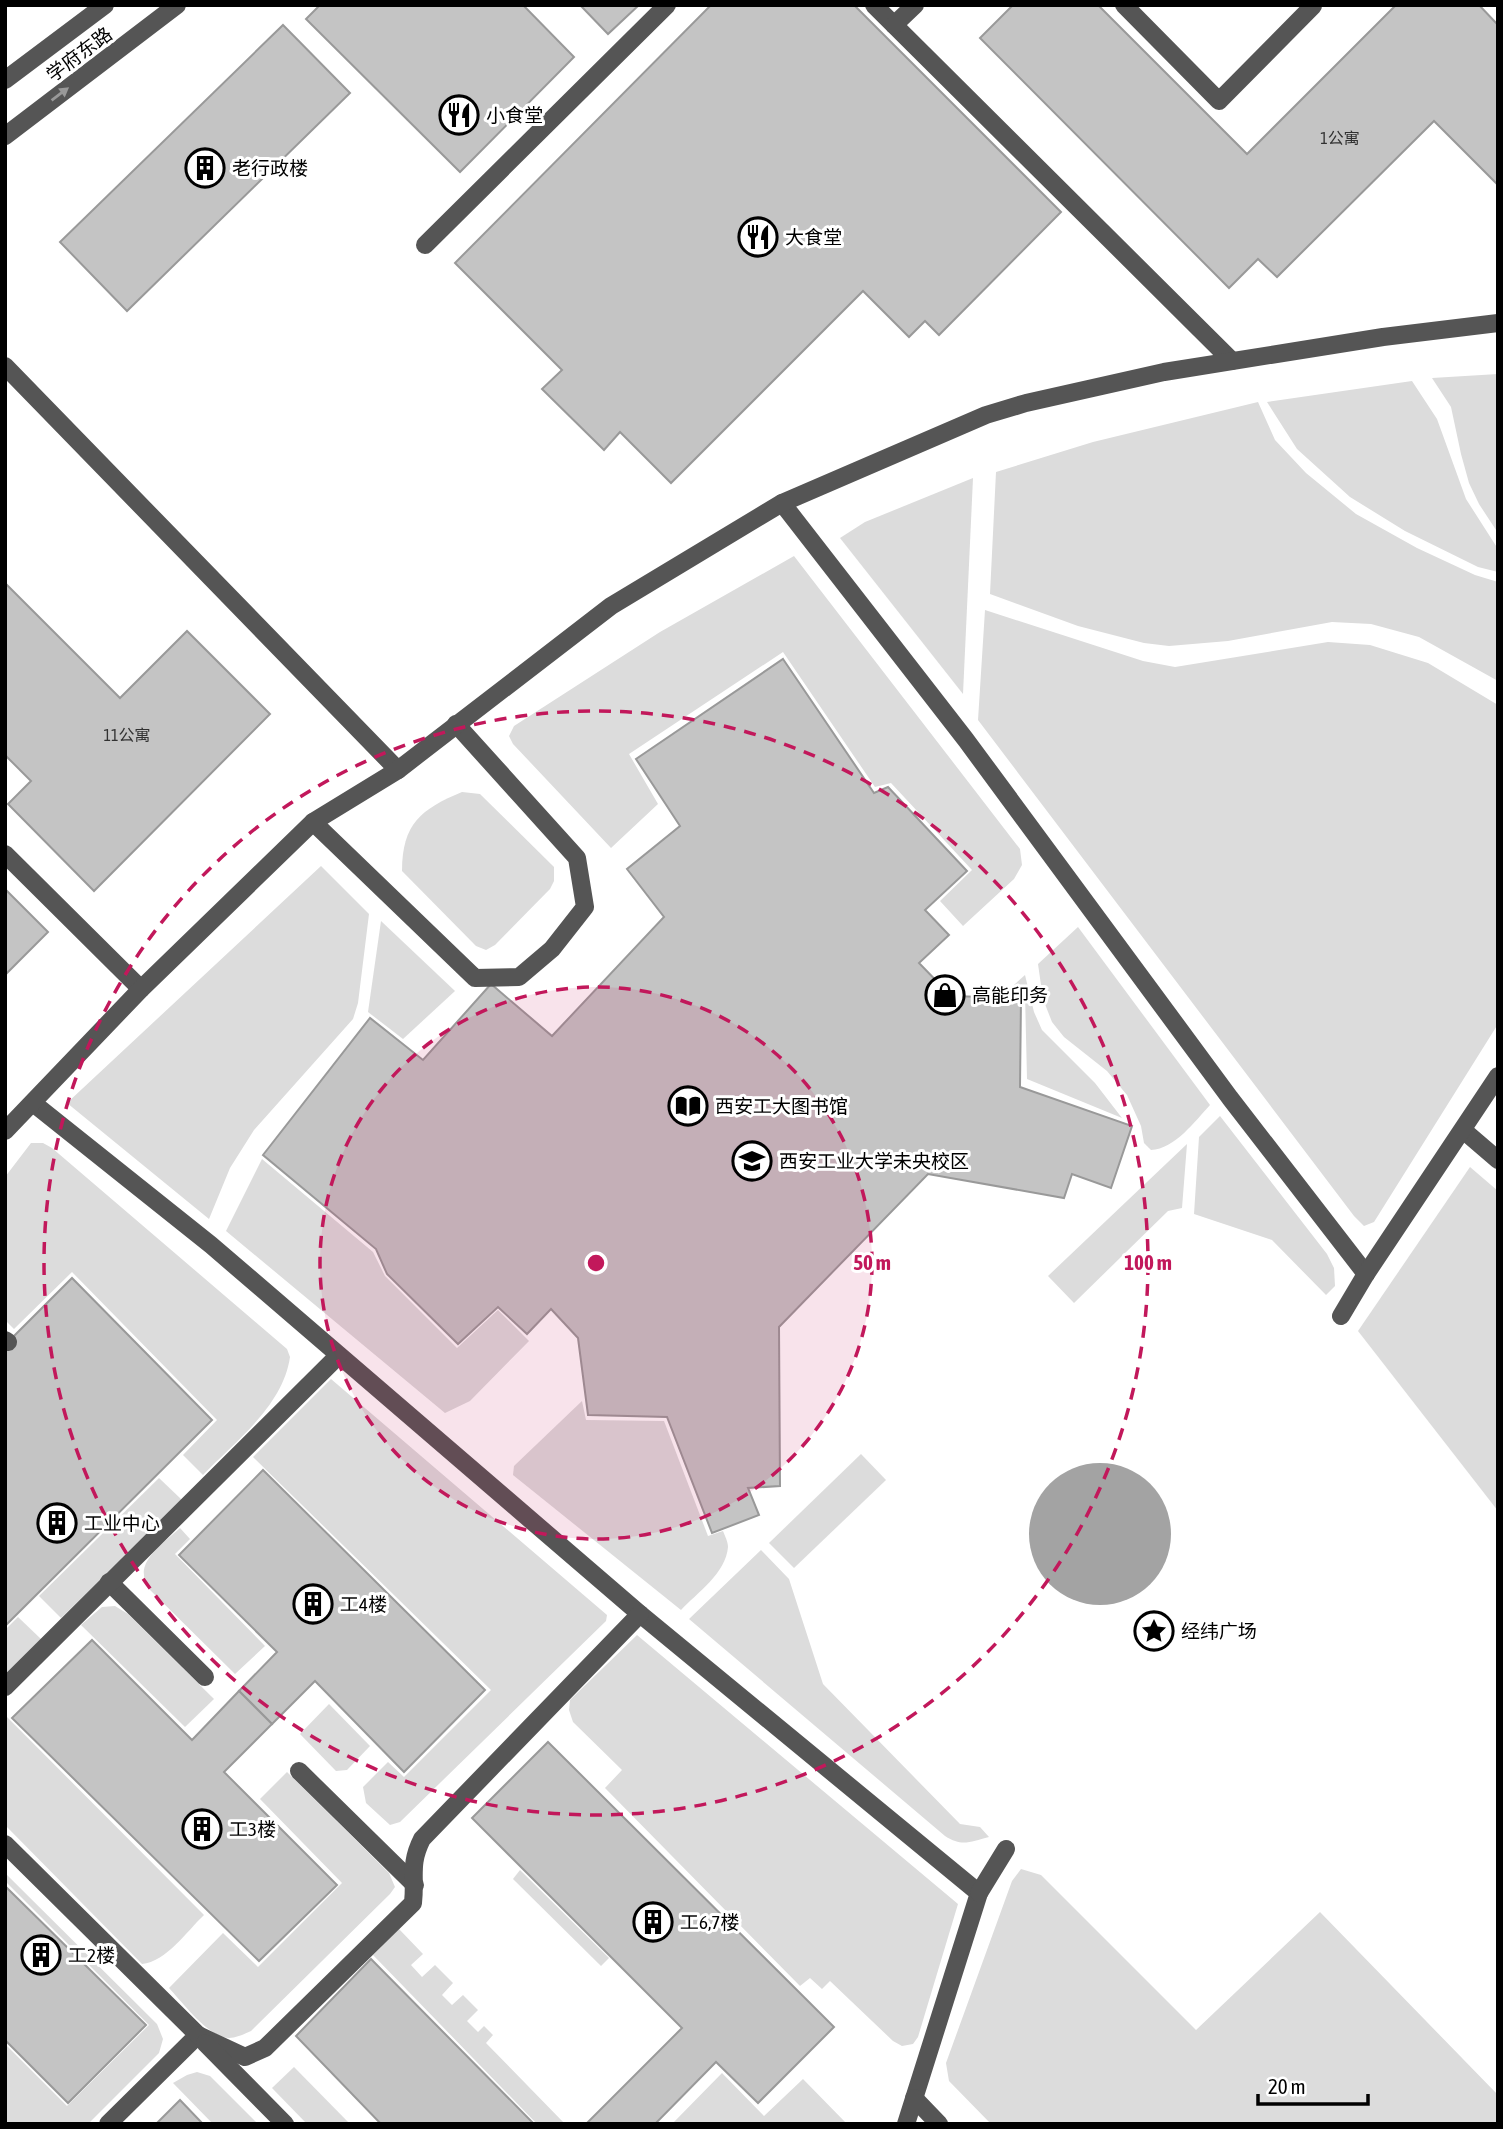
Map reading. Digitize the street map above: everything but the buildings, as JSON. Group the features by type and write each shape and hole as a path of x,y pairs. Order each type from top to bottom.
{"street":[{"name":"学府东路","path":"5,80 105,5"},
{"name":"学府东路","path":"5,136 177,5"},
{"path":"425,245 667,5"},
{"path":"874,5 1232,361"},
{"path":"894,25 915,5"},
{"path":"1124,5 1219,101 1313,5"},
{"path":"5,1131 141,989 313,822 398,770 611,606 782,502 986,415 1026,403 1121,381 1232,361 1383,337 1498,323"},
{"path":"5,366 398,770"},
{"path":"782,502 966,740 1230,1098 1366,1274"},
{"path":"313,822 475,978 519,977 551,949 585,907 577,858 456,724"},
{"path":"5,854 141,989"},
{"path":"1340,1317 1498,1076"},
{"path":"33,1103 211,1245 640,1614 979,1893"},
{"path":"1463,1130 1498,1160"},
{"path":"5,1687 338,1356"},
{"path":"108,1582 205,1676"},
{"path":"198,2035 246,2057 265,2048 413,1903 415,1885 412,1868 422,1839 640,1614"},
{"path":"299,1771 415,1885"},
{"path":"5,1844 285,2124"},
{"path":"906,2124 979,1893 1006,1849"},
{"path":"108,2124 198,2035"},
{"path":"914,2098 939,2124"}],"shaded area":[{"path":"1498,374 1498,533 1469,483 1451,407 1432,378"},
{"path":"1412,381 1437,419 1466,499 1498,549 1498,572 1478,567 1405,531 1350,497 1297,449 1267,402"},
{"path":"1258,402 1275,440 1306,473 1356,514 1417,548 1475,575 1498,582 1498,681 1419,637 1371,624 1332,622 1228,641 1169,646 1144,643 1078,626 990,594 996,472 1093,442"},
{"path":"973,478 963,694 840,538 865,522"},
{"path":"794,556 1020,849 1022,865 1014,879 963,926 940,901 972,870 891,783 875,787 783,652 629,754 658,804 611,848 513,744 509,736 514,726 660,632"},
{"path":"985,610 1143,661 1175,667 1328,642 1370,645 1428,663 1498,705 1498,1024 1374,1222 1364,1226 1354,1216 978,720"},
{"path":"462,792 480,794 554,867 554,881 550,889 495,945 486,950 476,946 402,871 406,841 417,820 435,805"},
{"path":"321,866 369,914 358,1003 353,1019 254,1130 230,1168 209,1219 67,1103"},
{"path":"381,921 455,991 403,1039 368,1012"},
{"path":"1078,927 1210,1105 1184,1133 1168,1145 1151,1150 1144,1143 1141,1126 1127,1095 1107,1071 1064,1037 1052,1022 1043,999 1038,964"},
{"path":"1025,975 1034,1012 1042,1030 1095,1083 1122,1118 1027,1079 1025,994 1005,993"},
{"path":"1220,1116 1327,1254 1334,1268 1335,1286 1326,1295 1272,1240 1194,1214 1199,1137"},
{"path":"31,1143 43,1143 52,1148 287,1349 290,1357 286,1375 268,1407 203,1475 183,1455 217,1420 72,1272 14,1329 5,1320 5,1177"},
{"path":"1187,1144 1182,1208 1168,1211 1074,1303 1048,1276"},
{"path":"262,1159 373,1252 385,1276 457,1348 498,1310 529,1341 470,1401 445,1413 226,1231"},
{"path":"1470,1167 1498,1191 1498,1511 1358,1331"},
{"path":"331,1379 607,1615 606,1621 400,1822 390,1825 366,1803 363,1787 388,1762 404,1777 491,1690 253,1457"},
{"path":"582,1401 586,1420 664,1421 708,1536 723,1531 728,1547 722,1565 710,1582 681,1610 513,1475 514,1466"},
{"path":"861,1454 886,1480 794,1568 769,1543"},
{"path":"1100,1463 1127,1469 1150,1484 1165,1507 1171,1534 1165,1561 1150,1584 1127,1599 1100,1605 1073,1599 1050,1584 1035,1561 1029,1534 1035,1507 1050,1484 1073,1469"},
{"path":"159,1478 182,1500 61,1618 39,1596"},
{"path":"180,1528 190,1539 175,1554 265,1646 235,1674 146,1583 144,1572 147,1561"},
{"path":"761,1550 789,1579 823,1684 960,1824 980,1827 989,1837 961,1842 945,1836 689,1619"},
{"path":"115,1606 128,1614 214,1699 185,1727 81,1625 102,1607"},
{"path":"18,1617 42,1640 5,1677 5,1630"},
{"path":"637,1635 958,1904 918,2037 913,2044 902,2046 893,2041 830,1981 822,1989 810,1978 800,1986 605,1788 622,1770 573,1722 569,1710 570,1700"},
{"path":"329,1704 370,1746 347,1770 336,1771 300,1734"},
{"path":"5,1715 204,1915 176,1945 159,1958 142,1964 5,1825"},
{"path":"287,1772 389,1873 395,1887 251,2031 229,2038 204,2026 169,1988 223,1933 258,1967 342,1883 260,1799"},
{"path":"1021,1869 1041,1875 1196,2030 1320,1912 1498,2095 1498,2124 991,2124 949,2081 946,2063 1012,1881"},
{"path":"520,1870 609,1958 601,1966 513,1879"},
{"path":"5,1873 157,2024 163,2039 159,2053 88,2124 9,2124 5,2120 5,2044 67,2106 149,2025 5,1881"},
{"path":"399,1929 423,1954 411,1965 422,1977 435,1965 453,1983 442,1995 452,2005 463,1995 478,2010 467,2021 478,2032 484,2026 493,2035 486,2043 565,2124 537,2124 373,1955"},
{"path":"294,2067 350,2124 307,2124 272,2088"},
{"path":"197,2072 210,2076 258,2124 213,2124 173,2083"},
{"path":"722,2073 764,2116 803,2079 847,2124 672,2124"}],"place":[{"name":"小食堂","path":"459,115"},
{"name":"老行政楼","path":"205,168"},
{"name":"大食堂","path":"758,237"},
{"name":"高能印务","path":"945,995"},
{"name":"西安工大图书馆","path":"688,1106"},
{"name":"西安工业大学未央校区","path":"752,1161"},
{"name":"工业中心","path":"57,1523"},
{"name":"工4楼","path":"313,1604"},
{"name":"经纬广场","path":"1154,1631"},
{"name":"工3楼","path":"202,1829"},
{"name":"工6,7楼","path":"653,1922"},
{"name":"工2楼","path":"41,1955"}]}
